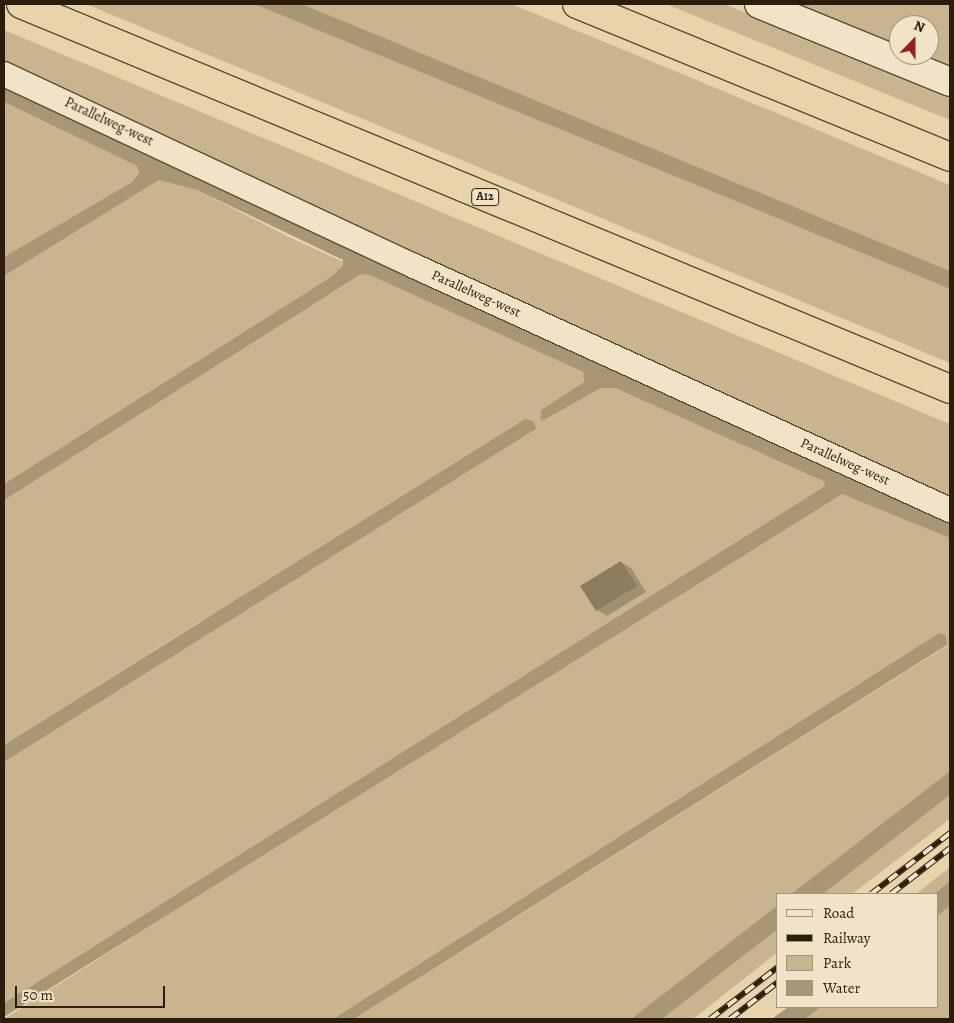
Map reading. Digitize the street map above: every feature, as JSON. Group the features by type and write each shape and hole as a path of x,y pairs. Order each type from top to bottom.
{"highway":[{"name":"A12","path":"20,4 950,389"},
{"path":"577,4 950,157"}],"main road":[{"path":"759,4 950,82"}],"street":[{"name":"Parallelweg-west","path":"4,74 414,266 950,510"}],"green space":[{"path":"86,4 254,4 950,289 950,363"},
{"path":"302,4 511,4 617,47 950,185 950,271"},
{"path":"666,4 724,4 950,97 950,120"},
{"path":"790,4 950,4 950,69 939,65 939,15 889,15 889,44"},
{"path":"4,30 950,424 950,522 874,490 738,424 598,363 4,88"},
{"path":"4,102 137,166 139,173 132,182 4,257"},
{"path":"159,180 197,190 289,237 583,372 584,382 541,410 540,419 544,420 601,388 615,388 823,481 825,486 4,1003 4,762 536,429 201,621 4,745 4,276"},
{"path":"842,493 950,538 950,771 792,893 776,893 776,907 631,1019 354,1019 947,646 946,635 939,633 333,1019 4,1019 501,703"},
{"path":"950,795 950,819 853,893 824,893"},
{"path":"950,867 950,881 935,893 917,893"},
{"path":"950,906 950,1019 805,1019 820,1008 939,1008 939,914"},
{"path":"776,931 776,954 693,1019 662,1019"}],"water":[{"path":"254,4 302,4 950,271 950,289"},
{"path":"4,88 482,306 874,490 950,522 950,538 842,494 4,1017 4,1003 825,486 823,481 615,388 601,388 544,420 540,419 541,410 584,382 583,372 370,275 361,274 4,500 4,484 331,277 343,266 343,260 197,190 159,180 4,276 4,257 132,182 139,173 137,166 4,102"},
{"path":"525,419 534,421 536,429 4,762 4,745"},
{"path":"939,633 946,635 947,645 354,1019 333,1019"},
{"path":"950,771 950,795 824,893 792,893"},
{"path":"950,881 950,906 939,914 939,893 935,893"},
{"path":"776,907 776,931 662,1019 631,1019"},
{"path":"787,1008 820,1008 805,1019 772,1019"}],"building":[{"path":"621,561 637,586 596,611 580,586"}],"railway":[{"path":"872,893 950,833"},
{"path":"892,893 950,848"},
{"path":"710,1019 776,969"},
{"path":"730,1019 776,984"}]}
